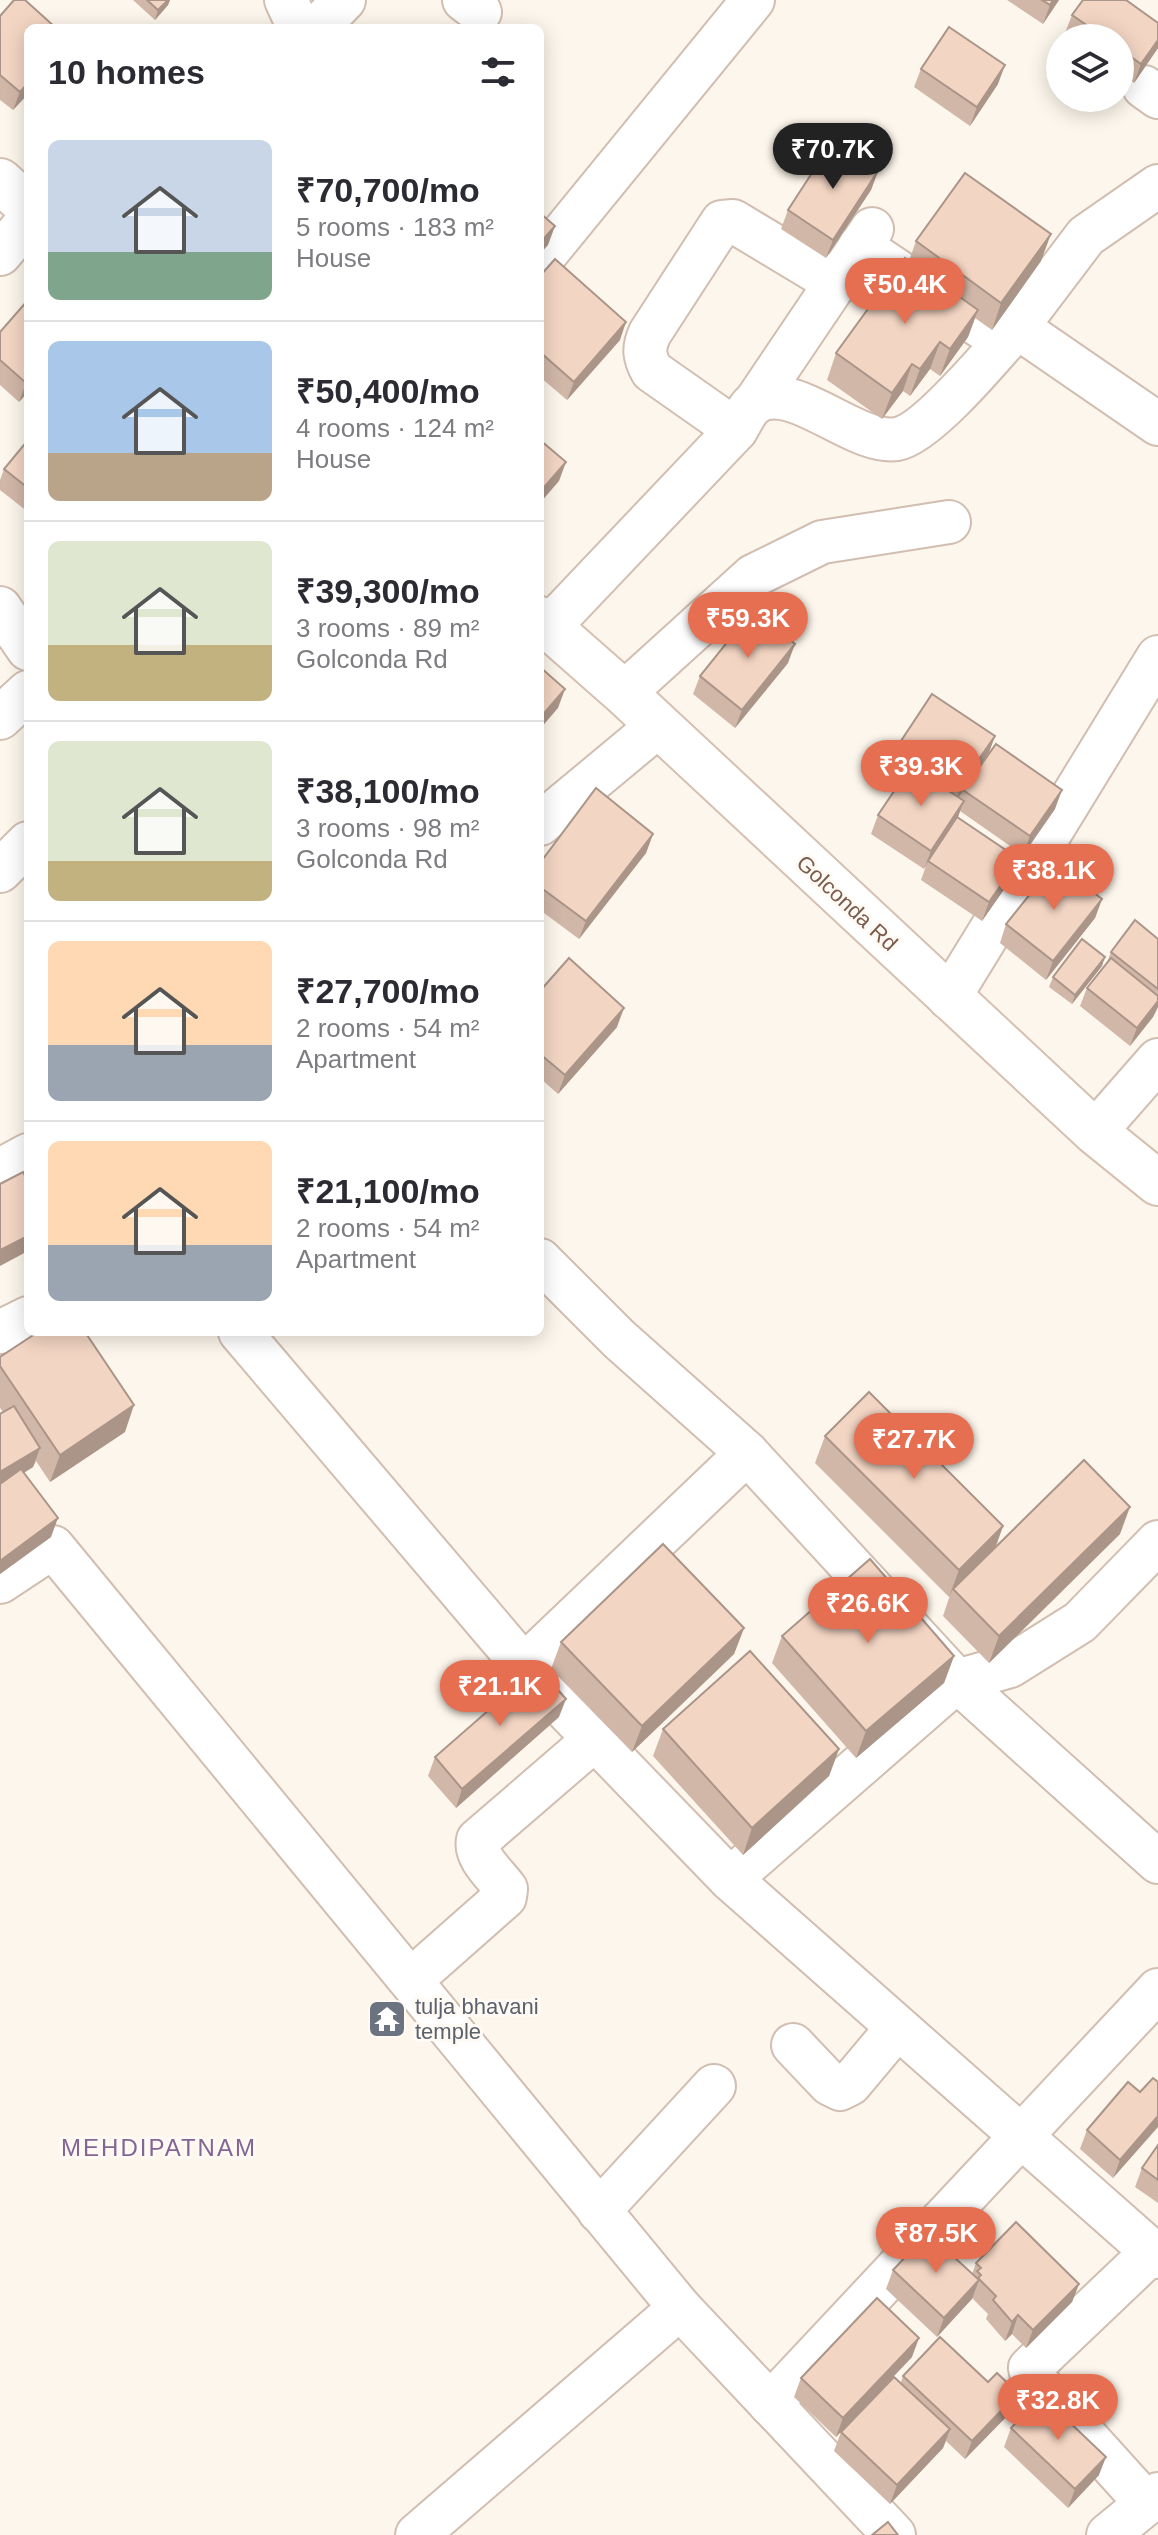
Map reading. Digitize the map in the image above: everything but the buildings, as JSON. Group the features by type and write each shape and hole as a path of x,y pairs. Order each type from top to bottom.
{"main road":[{"path":"0,181 24,202"},
{"name":"Golconda Rd","path":"544,623 624,693 1095,1132 1158,1183"}],"street":[{"path":"286,0 297,24"},
{"path":"321,24 344,0"},
{"path":"544,256 753,0"},
{"path":"544,623 745,417 769,399 789,400 813,407 854,431 879,439 900,438 922,426 1011,334 1086,236 1158,186"},
{"path":"745,417 652,371 645,359 644,346 650,333 722,222 733,221 836,283"},
{"path":"0,254 24,226"},
{"path":"745,417 866,237 1011,334 1158,424"},
{"path":"1027,240 1063,264"},
{"path":"624,693 753,576 822,542 949,522"},
{"path":"0,608 24,643"},
{"path":"949,998 1158,657"},
{"path":"0,718 24,696"},
{"path":"544,821 658,726"},
{"path":"0,871 24,847"},
{"path":"1095,1132 1158,1060"},
{"path":"0,1170 24,1157"},
{"path":"544,1264 619,1339 747,1453 957,1681 1158,1862"},
{"path":"0,1332 24,1320"},
{"path":"243,1336 524,1666 730,1879 1155,2254 1030,2368 1032,2377 1152,2498 1108,2535"},
{"path":"524,1666 747,1453"},
{"path":"730,1879 957,1681 1010,1666 1080,1622 1158,1542"},
{"path":"0,1582 53,1547 680,2308 894,2535"},
{"path":"411,1980 505,1897 506,1889 477,1849 478,1840 595,1739"},
{"path":"770,2404 1158,1990"},
{"path":"793,2045 830,2084 840,2089 850,2084 897,2028"},
{"path":"599,2211 714,2086"},
{"path":"417,2535 680,2308"}],"place":[{"name":"tulja bhavani temple","path":"387,2019"}],"district":[{"name":"MEHDIPATNAM","path":"159,2147"}]}
